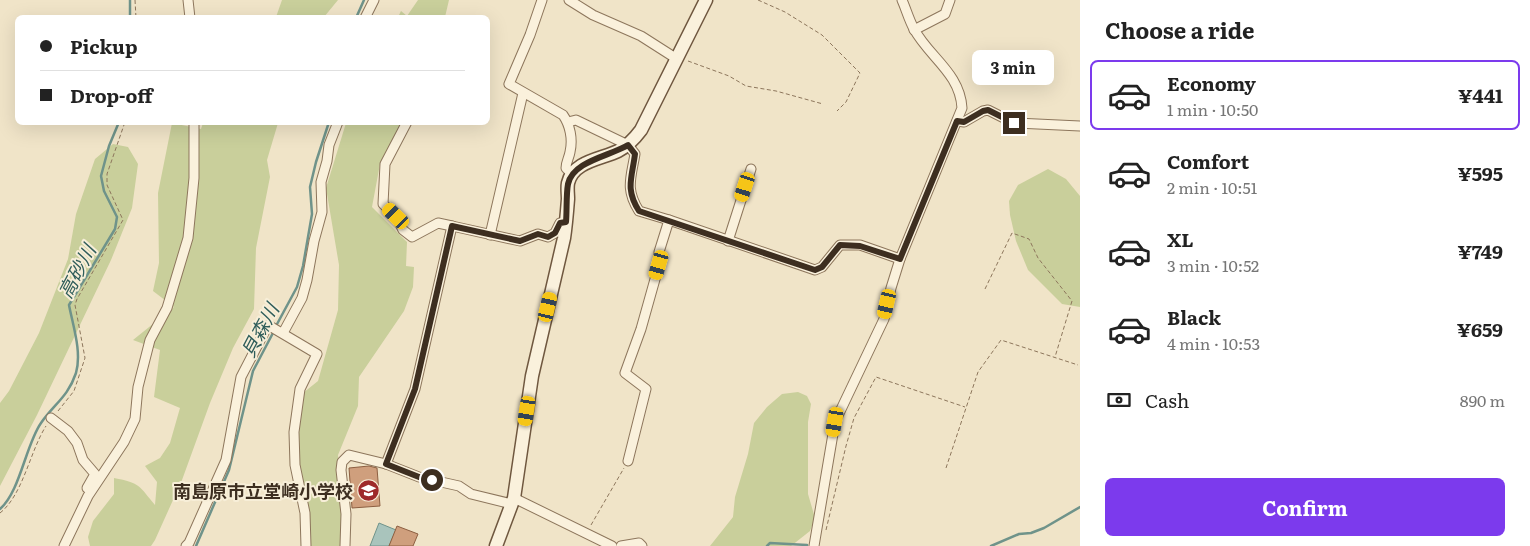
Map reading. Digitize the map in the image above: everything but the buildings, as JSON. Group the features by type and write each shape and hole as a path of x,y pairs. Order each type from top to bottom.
{"street":[{"path":"188,0 190,15"},
{"path":"366,15 374,0"},
{"path":"542,0 530,35 509,84 563,115 568,122 570,151 566,168 572,174"},
{"path":"569,0 593,14 641,36 677,58"},
{"path":"496,546 513,501 532,376 566,222 568,184 572,174 583,164 618,151 628,145 641,130 706,0"},
{"path":"814,546 835,422 884,319 900,259 962,108 961,96 951,76 914,30 902,0"},
{"path":"914,30 945,14 950,0"},
{"path":"490,235 523,93"},
{"path":"957,121 964,122 988,110 1014,123 1080,126"},
{"path":"568,122 576,120 628,145 635,154 630,190 631,198 639,211 815,270 822,267 840,245 860,246 900,259"},
{"path":"64,546 88,496 124,442 135,419 138,387 150,340 167,308 188,238 194,178 194,125"},
{"path":"278,330 302,298 322,212 321,182 327,161 329,144 337,125"},
{"path":"405,125 385,164 383,204 396,216 403,230 412,237 438,223 520,241 538,234 548,237 555,233 560,223 566,222"},
{"path":"728,241 750,169"},
{"path":"628,461 646,389 625,373 644,320 659,265 659,252 669,220"},
{"path":"386,464 415,389 452,226"},
{"path":"186,546 226,460 241,377 268,325 318,354 300,389 294,432 295,465 304,513 306,546"},
{"path":"52,418 68,431 77,443 83,460 95,474 87,488 88,496"},
{"path":"345,546 346,514 341,470 342,462 349,455 386,464 419,477 459,486 470,494 513,501 587,532 612,546"},
{"path":"621,546 639,543 642,546"}],"path":[{"path":"135,0 136,15"},
{"path":"758,0 785,12 822,35 860,73 846,102 837,111"},
{"path":"677,58 729,76 746,86 776,91 823,104"},
{"path":"0,513 6,509 14,497 38,439 74,391 85,358 75,305 123,220 107,185 106,174 124,125"},
{"path":"985,289 1012,233 1029,239 1038,258 1072,301 1055,358"},
{"path":"946,468 978,372 1000,340 1078,366"},
{"path":"825,536 854,418 876,377 965,407"},
{"path":"587,532 628,461"}],"green space":[{"path":"282,0 338,0 326,15 277,15"},
{"path":"418,0 449,0 445,15 408,15"},
{"path":"172,125 201,129 202,125 277,125 267,160 270,177 256,248 254,309 233,348 210,403 182,480 151,546 90,546 88,537 93,521 114,494 114,478 139,486 155,505 157,482 145,466 160,458 170,443 180,408 154,397 160,350 133,340 174,307 153,291 159,263 158,193"},
{"path":"345,125 401,125 380,164 372,207 407,242 406,266 414,267 413,287 404,311 359,377 358,406 338,455 341,489 342,546 309,546 308,512 300,466 299,434 303,393 318,381 338,310 339,265 326,188"},
{"path":"113,144 128,147 138,164 132,208 111,260 37,415 0,486 0,403 9,391 39,333 68,259 76,214 95,159"},
{"path":"1048,169 1066,179 1080,196 1080,307 1062,304 1028,270 1016,241 1009,201 1018,185"},
{"path":"798,392 807,396 811,404 808,422 808,494 815,518 810,531 791,546 710,546 733,517 735,497 748,454 754,423 767,407 782,394"}],"water":[{"path":"379,523 396,530 389,546 370,546"}],"waterway":[{"name":"高砂川","path":"130,0 130,15"},
{"name":"貝森川","path":"357,15 364,0"},
{"name":"高砂川","path":"0,509 13,491 31,443 41,423 65,394 76,373 78,356 75,330 69,305 115,229 117,217 104,191 101,176 109,146 118,125"},
{"name":"貝森川","path":"276,326 297,287 303,266 312,214 310,187 328,125"},
{"name":"貝森川","path":"196,546 229,470 253,371 274,331"},
{"path":"991,546 1019,534 1031,533 1044,528 1080,507"},
{"path":"767,546 770,543 807,545"}],"place":[{"name":"南島原市立堂崎小学校","path":"369,490"}],"route":[{"path":"432,480 386,464 415,389 452,226 520,241 538,234 548,237 555,233 560,223 566,222 568,184 577,168 628,145 635,154 630,190 631,198 639,211 815,270 822,267 840,245 860,246 900,259 957,121 964,122 988,110 1014,123"}]}
